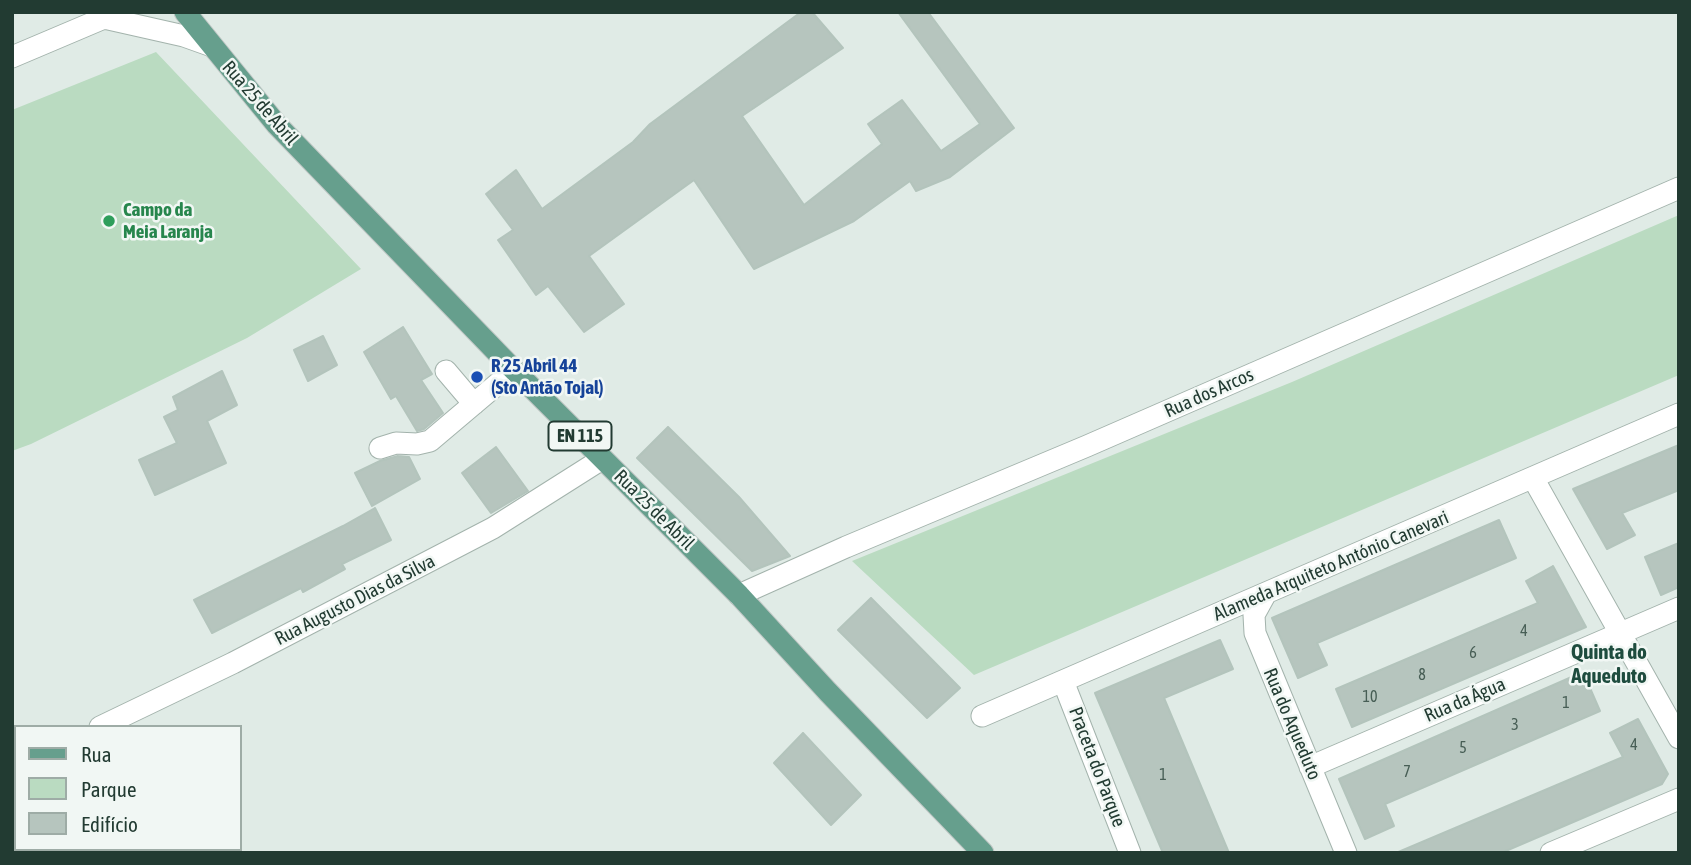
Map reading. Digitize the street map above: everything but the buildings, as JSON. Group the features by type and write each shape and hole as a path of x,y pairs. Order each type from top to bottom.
{"main road":[{"name":"Rua 25 de Abril","path":"185,12 277,125 514,370 739,595 983,853"}],"street":[{"path":"12,57 111,17 142,12"},
{"path":"111,17 212,46"},
{"name":"Rua dos Arcos","path":"739,595 1679,188"},
{"path":"380,448 396,443 417,444 430,441 514,370"},
{"path":"446,371 474,404"},
{"name":"Alameda Arquiteto António Canevari","path":"982,716 1679,414"},
{"name":"Rua Augusto Dias da Silva","path":"104,725 233,663 493,528 602,459"},
{"path":"1533,478 1679,738"},
{"name":"Rua do Aqueduto","path":"1265,595 1254,615 1255,633 1346,853"},
{"name":"Rua da Água","path":"1310,768 1679,608"},
{"name":"Praceta do Parque","path":"1063,681 1130,853"},
{"path":"1551,853 1679,799"}],"green space":[{"path":"156,52 361,269 247,338 12,451 12,110"},
{"path":"1679,215 1679,375 974,675 852,561 1292,382"}],"place":[{"name":"Campo da Meia Laranja","path":"109,221"},
{"name":"R 25 Abril 44 (Sto Antão Tojal)","path":"477,377"}],"district":[{"name":"Quinta do Aqueduto","path":"1609,664"}]}
